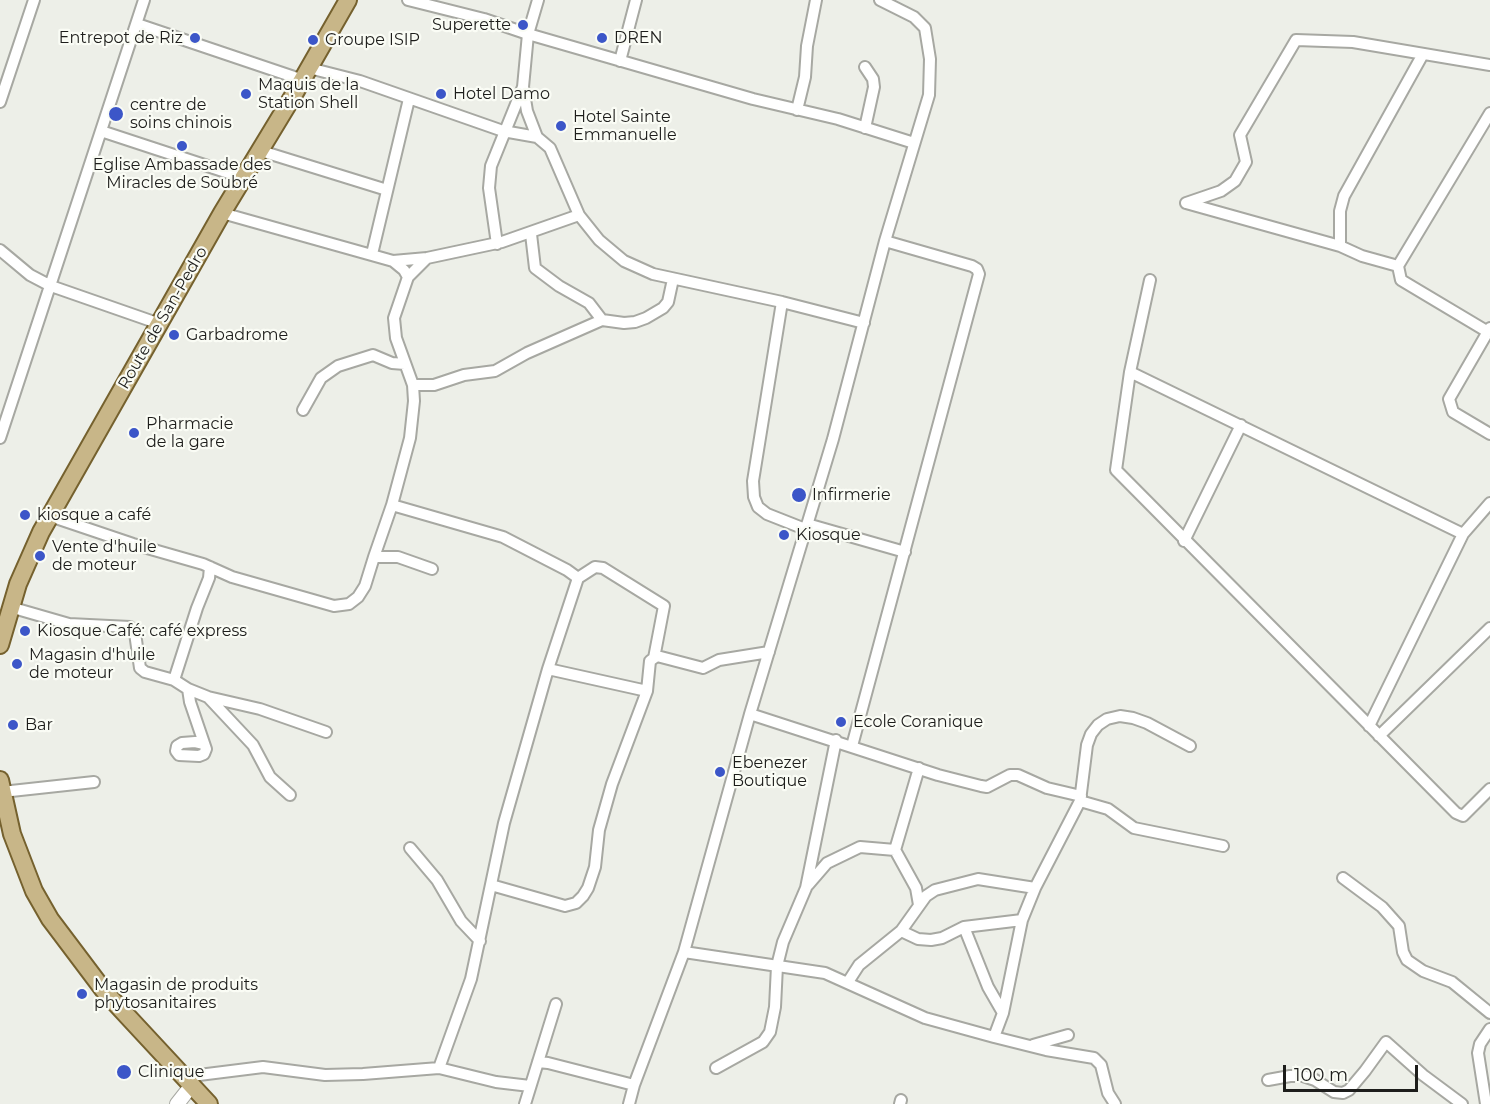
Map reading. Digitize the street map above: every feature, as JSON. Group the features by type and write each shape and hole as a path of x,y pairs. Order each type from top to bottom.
{"main road":[{"name":"Route de San-Pedro","path":"0,645 10,607 30,553 222,213 261,151 348,0"},
{"path":"1,786 12,834 34,891 50,919 105,992 209,1104"}],"street":[{"path":"0,102 34,0"},
{"path":"0,438 144,0"},
{"path":"408,0 483,19 620,61 797,110 838,119 914,143"},
{"path":"538,0 528,34 523,87 527,111 537,137 550,148 579,215 599,240 624,261 653,274 782,302 864,323"},
{"path":"620,61 636,0"},
{"path":"797,110 805,77 807,46 816,0"},
{"path":"629,1104 684,952 750,714 832,439 885,241 929,95 931,76 925,28 914,17 880,0"},
{"path":"137,24 306,74 360,81 503,131 537,137"},
{"path":"1398,266 1362,256 1340,246 1186,203 1221,191 1235,181 1246,162 1240,135 1296,40 1353,42 1490,66"},
{"path":"1340,246 1340,211 1344,196 1423,54"},
{"path":"865,128 874,87 873,79 866,67"},
{"path":"497,244 489,188 491,166 503,131 523,87"},
{"path":"372,254 409,99"},
{"path":"1490,113 1398,266 1401,280 1489,330 1449,399 1453,412 1490,434"},
{"path":"101,131 244,178"},
{"path":"261,151 387,190"},
{"path":"222,213 393,261 404,270 408,277"},
{"path":"393,261 427,258 497,244 531,234 579,215"},
{"path":"531,234 534,267 559,286 585,300 602,320"},
{"path":"852,746 979,274 972,266 885,241"},
{"path":"0,250 30,275 51,286 160,324"},
{"path":"50,516 210,567 232,577 326,605 349,604 358,597 365,586 392,505 410,438 413,385 394,325 395,311 408,277 427,258"},
{"path":"413,385 434,385 464,375 495,370 527,353 602,320 635,322 663,308 668,302 673,279"},
{"path":"1150,280 1130,372 1116,470 1455,813 1463,816 1490,789"},
{"path":"782,302 753,481 754,497 758,507 767,514 806,527 905,552"},
{"path":"303,410 321,378 338,366 373,355 392,363 405,364"},
{"path":"1130,372 1463,534"},
{"path":"1184,541 1241,425"},
{"path":"1369,726 1463,534 1490,503"},
{"path":"392,505 503,537 578,578"},
{"path":"374,557 398,557 432,569"},
{"path":"174,680 209,578 210,567"},
{"path":"439,1068 471,979 504,823 548,669 578,578 595,567 603,568 662,604 664,609 654,658 650,661 647,691 612,784 599,830 595,867 588,888 576,903 565,906 491,885"},
{"path":"10,607 69,624 130,627 135,633 142,670 174,680 208,697 244,704 326,732"},
{"path":"1379,736 1490,628"},
{"path":"654,658 703,668 719,660 769,652"},
{"path":"548,669 647,691"},
{"path":"188,689 204,744"},
{"path":"208,697 253,745 270,777 290,795"},
{"path":"750,714 987,788 1010,775 1018,775 1107,809 1134,828 1223,846"},
{"path":"994,1037 1003,1013 1022,920 1035,888 1080,799 1087,745 1091,734 1107,718 1120,716 1134,718 1190,746"},
{"path":"716,1068 762,1042 770,1032 776,1006 777,966 783,942 806,888 836,741"},
{"path":"919,768 896,850 916,888 919,905"},
{"path":"1,786 94,782"},
{"path":"806,888 827,863 860,847 896,850"},
{"path":"410,848 437,880 461,921 480,941"},
{"path":"1343,878 1382,907 1399,926 1403,952 1407,960 1423,971 1452,982 1490,1013"},
{"path":"848,982 866,958 901,931 926,896 935,890 972,880 1035,888"},
{"path":"901,931 918,939 931,940 942,938 964,927 1022,920"},
{"path":"964,927 988,987 1003,1013"},
{"path":"684,952 825,973 925,1018 1046,1050 1084,1056 1101,1065 1108,1093 1115,1104"},
{"path":"525,1104 555,1004"},
{"path":"1486,1104 1478,1053 1480,1044 1490,1029"},
{"path":"1031,1045 1068,1035"},
{"path":"1268,1080 1303,1076 1315,1080 1334,1092 1343,1093 1349,1090 1386,1042 1423,1075 1462,1104"},
{"path":"538,1062 634,1085"},
{"path":"177,1104 188,1081 263,1067 324,1075 439,1068 496,1082 530,1086"}],"place":[{"name":"Superette","path":"523,25"},
{"name":"Entrepot de Riz","path":"195,38"},
{"name":"DREN","path":"602,38"},
{"name":"Groupe ISIP","path":"313,40"},
{"name":"Maquis de la Station Shell","path":"246,94"},
{"name":"Hotel Damo","path":"441,94"},
{"name":"centre de soins chinois","path":"116,114"},
{"name":"Hotel Sainte Emmanuelle","path":"561,126"},
{"name":"Eglise Ambassade des Miracles de Soubré","path":"182,146"},
{"name":"Garbadrome","path":"174,335"},
{"name":"Pharmacie de la gare","path":"134,433"},
{"name":"Infirmerie","path":"799,495"},
{"name":"kiosque a café","path":"25,515"},
{"name":"Kiosque","path":"784,535"},
{"name":"Vente d'huile de moteur","path":"40,556"},
{"name":"Kiosque Café: café express","path":"25,631"},
{"name":"Magasin d'huile de moteur","path":"17,664"},
{"name":"Ecole Coranique","path":"841,722"},
{"name":"Bar","path":"13,725"},
{"name":"Ebenezer Boutique","path":"720,772"},
{"name":"Magasin de produits phytosanitaires","path":"82,994"},
{"name":"Clinique","path":"124,1072"}]}
